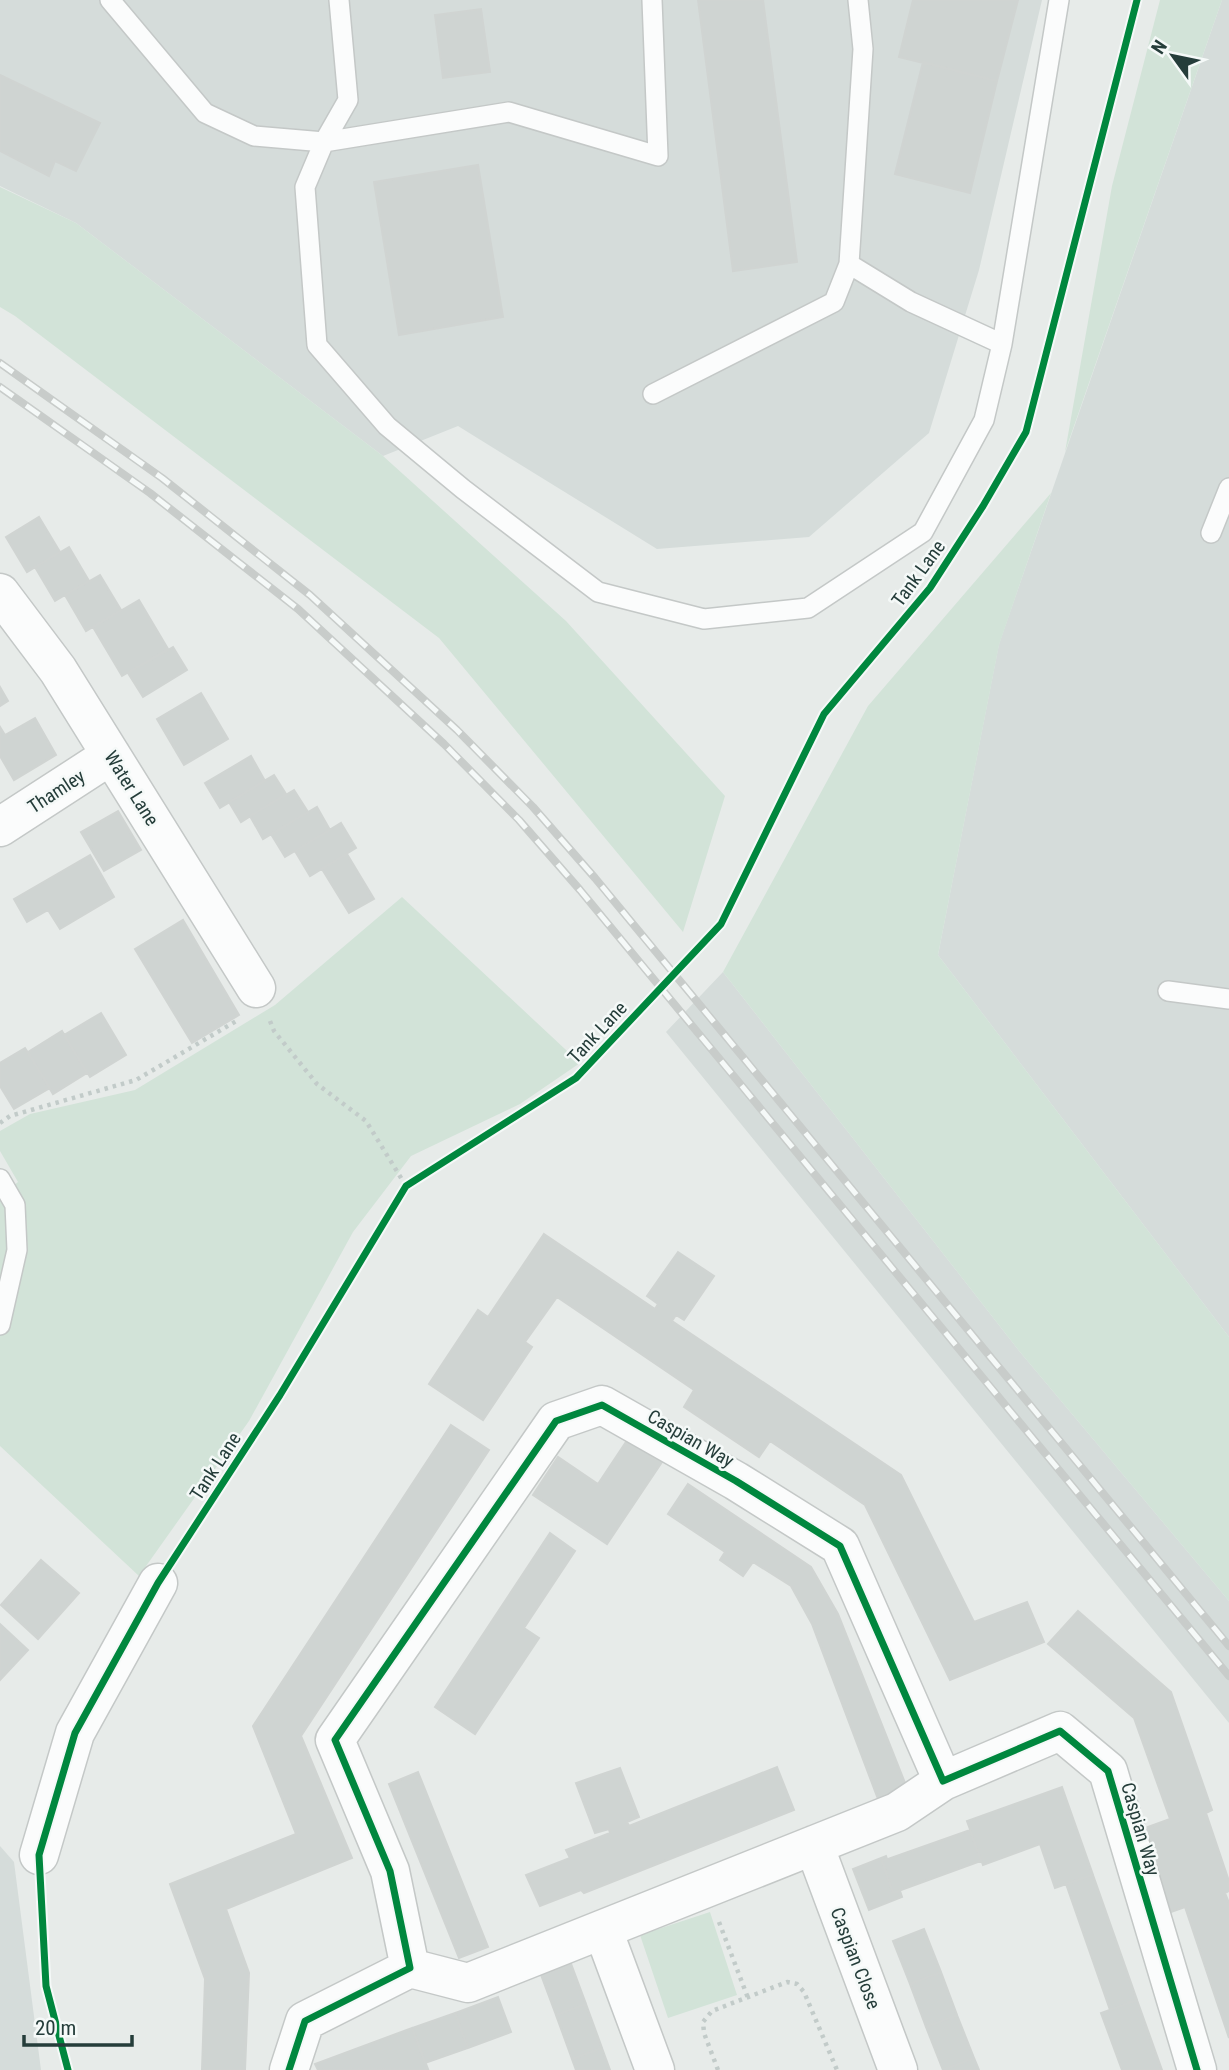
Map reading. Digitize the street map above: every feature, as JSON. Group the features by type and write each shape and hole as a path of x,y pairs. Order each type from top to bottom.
{"street":[{"name":"Water Lane","path":"0,593 58,670 260,996"},
{"name":"Thamley","path":"0,827 111,755"},
{"name":"Caspian Way","path":"410,1968 390,1871 335,1740 556,1421 602,1405 736,1481 840,1546 943,1781 1060,1731 1108,1771 1197,2070"},
{"path":"39,1855 75,1733 158,1583"},
{"path":"289,2070 305,2021 410,1968 468,1983 897,1812 943,1781"},
{"name":"Caspian Close","path":"814,1845 898,2070"},
{"path":"603,1930 655,2070"}],"lane":[{"path":"110,0 205,113 254,136 324,142 509,112 657,156 652,0"},
{"path":"339,0 348,100 324,142 305,187 317,345 387,426 463,489 598,592 704,619 808,608 923,532 984,420 1002,344 1059,0"},
{"path":"653,394 834,302 849,264 863,49 858,0"},
{"path":"849,264 911,302 1002,344"},
{"path":"1211,533 1229,488"},
{"path":"1168,991 1229,999"},
{"path":"0,1179 15,1205 17,1250 0,1325"}],"path":[{"path":"0,1122 34,1108 136,1080 260,996 274,1031 317,1084 366,1121 406,1186"},
{"path":"399,1197 406,1186 418,1178"},
{"path":"706,1888 748,1998"},
{"path":"718,2070 704,2033 703,2022 712,2011 787,1983 797,1984 804,1992 836,2070"}],"shaded area":[{"path":"0,0 1042,0 979,270 929,433 809,537 657,549 458,426 383,456 76,223 0,186"},
{"path":"1222,0 1229,0 1229,1337 938,955 999,644"},
{"path":"723,972 1020,1352 1229,1601 1229,1723 666,1032"},
{"path":"0,1846 14,1862 41,2070 0,2070"}],"green space":[{"path":"1160,0 1222,0 1065,452 1112,186"},
{"path":"0,187 76,223 383,456 566,621 725,796 683,932 439,638 0,307"},
{"path":"1051,493 999,645 938,955 1229,1337 1229,1601 1020,1352 723,972 868,706"},
{"path":"402,897 580,1063 520,1104 411,1156 353,1232 249,1421 139,1576 0,1446 0,1196 18,1182 0,1151 0,1131 30,1114 135,1090 275,1005"},
{"path":"710,1912 737,1995 668,2018 640,1935"}],"building":[{"path":"698,0 763,0 797,262 733,271"},
{"path":"913,0 1018,0 997,81 899,57"},
{"path":"481,9 490,72 443,78 435,15"},
{"path":"923,62 997,81 970,193 895,174"},
{"path":"0,75 100,123 76,171 55,161 49,176 0,151"},
{"path":"478,165 503,317 399,335 374,182"},
{"path":"39,517 60,552 27,572 6,537"},
{"path":"69,547 89,581 55,601 35,567"},
{"path":"100,575 121,610 86,631 65,595"},
{"path":"139,600 168,649 122,676 93,627"},
{"path":"173,647 187,670 143,697 128,673"},
{"path":"0,687 8,701 0,706"},
{"path":"201,693 228,739 184,765 157,719"},
{"path":"35,718 56,755 14,780 0,756 0,727 5,735"},
{"path":"251,756 265,781 220,808 205,783"},
{"path":"274,775 286,794 241,822 229,802"},
{"path":"294,790 308,812 263,839 250,816"},
{"path":"317,807 330,830 285,857 271,834"},
{"path":"118,811 141,850 104,871 81,832"},
{"path":"341,823 356,848 310,876 295,851"},
{"path":"347,854 374,899 349,913 322,869"},
{"path":"90,855 114,897 60,929 48,910 27,922 14,899"},
{"path":"183,920 239,1015 192,1043 135,949"},
{"path":"101,1013 126,1055 90,1077 64,1035"},
{"path":"62,1031 87,1073 53,1094 28,1052"},
{"path":"25,1048 50,1088 14,1109 0,1086 0,1063"},
{"path":"544,1234 655,1309 658,1304 647,1296 678,1252 714,1276 684,1320 676,1315 672,1321 901,1475 974,1622 1027,1602 1044,1642 950,1680 865,1505 770,1441 759,1457 684,1407 694,1390 557,1297 525,1342 532,1347 483,1420 429,1384 478,1310 488,1317"},
{"path":"451,1425 489,1450 301,1736 352,1858 226,1909 249,1973 245,2070 202,2070 205,1979 170,1884 296,1834 253,1726"},
{"path":"630,1436 664,1459 607,1544 533,1495 558,1457 598,1484"},
{"path":"688,1484 811,1567 838,1614 907,1788 878,1799 812,1624 791,1586 753,1562 743,1576 720,1560 725,1552 668,1514"},
{"path":"550,1533 575,1551 524,1628 539,1638 475,1734 435,1707"},
{"path":"41,1560 79,1593 38,1639 1,1605"},
{"path":"1078,1611 1171,1692 1212,1810 1206,1813 1229,1881 1229,1891 1225,1893 1229,1903 1229,2038 1185,1907 1171,1912 1142,1829 1170,1819 1134,1718 1048,1644"},
{"path":"0,1624 28,1650 0,1680"},
{"path":"777,1767 794,1810 584,1893 581,1890 540,1906 526,1875 570,1858 566,1850 610,1833 609,1829 595,1833 576,1783 620,1768 639,1817 627,1822 629,1826"},
{"path":"418,1772 488,1947 459,1958 389,1784"},
{"path":"1062,1787 1093,1875 1055,1888 1040,1844 983,1865 967,1821"},
{"path":"970,1830 981,1861 893,1893 882,1861"},
{"path":"886,1856 887,1859 882,1861 893,1893 900,1891 902,1897 869,1910 853,1869"},
{"path":"1093,1875 1137,2000 1110,2010 1066,1884"},
{"path":"924,1929 941,1972 910,1984 893,1941"},
{"path":"570,1961 586,2004 556,2015 540,1972"},
{"path":"941,1972 957,2015 926,2027 910,1984"},
{"path":"498,1997 511,2032 468,2048 455,2013"},
{"path":"1137,2000 1162,2070 1122,2070 1101,2013"},
{"path":"586,2004 602,2048 572,2059 556,2015"},
{"path":"455,2013 468,2048 425,2063 412,2028"},
{"path":"957,2015 974,2058 943,2070 926,2027"},
{"path":"412,2028 428,2069 318,2070 315,2064"},
{"path":"602,2048 610,2070 576,2070 572,2059"},
{"path":"974,2058 979,2070 944,2070"}],"railway":[{"path":"0,363 162,478 310,595 457,730 533,807 595,878 1229,1646"},
{"path":"0,387 150,493 298,609 444,744 519,820 580,890 1229,1676"}],"cycle path":[{"name":"Tank Lane","path":"68,2070 46,1986 39,1855 75,1733 158,1583 280,1395 406,1186 576,1078 721,924 824,714 930,588 983,506 1026,432 1137,0"},
{"path":"289,2070 305,2021 410,1968 390,1871 335,1740 556,1421 602,1405 736,1481 840,1546 943,1781 1060,1731 1108,1771 1197,2070"}]}
